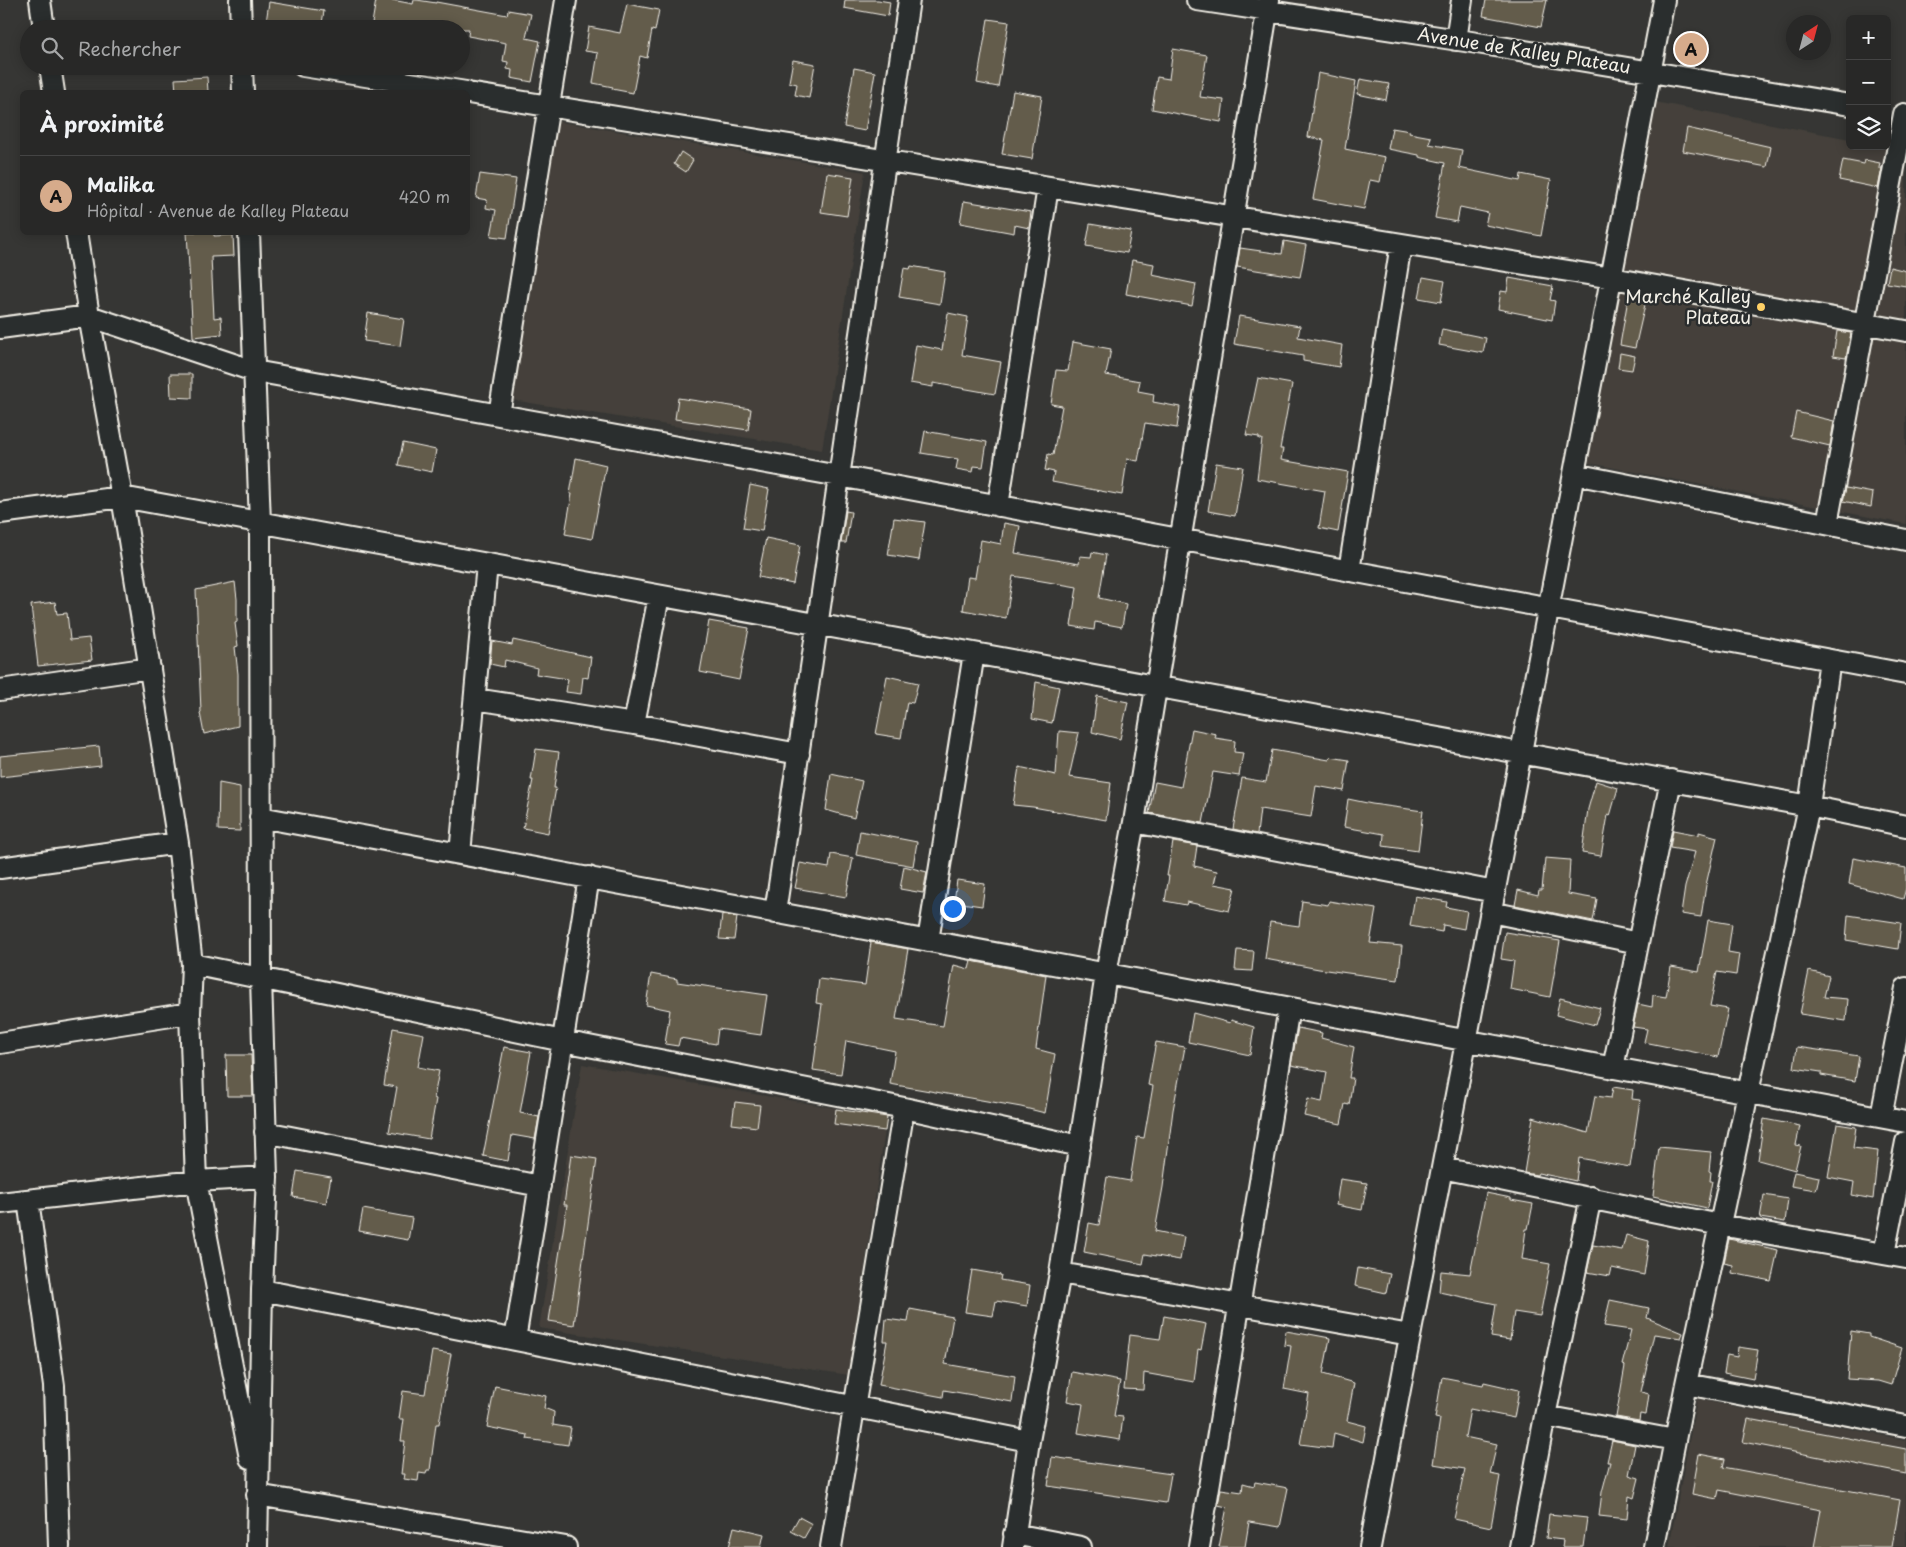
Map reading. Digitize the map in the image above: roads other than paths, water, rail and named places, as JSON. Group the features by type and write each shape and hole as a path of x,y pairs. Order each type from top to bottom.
{"street":[{"path":"40,0 43,20"},
{"path":"240,0 241,20"},
{"path":"499,415 566,0"},
{"path":"775,913 909,0"},
{"name":"Avenue de Kalley Plateau","path":"1197,0 1268,6 1456,40 1846,104"},
{"path":"1456,40 1462,0"},
{"path":"1370,1547 1664,0"},
{"path":"1081,1547 1013,1540 1060,1273 1106,974 1134,822 1268,6"},
{"path":"51,75 54,90"},
{"path":"242,75 243,90"},
{"path":"358,75 449,90"},
{"path":"470,93 1612,278 1906,331"},
{"path":"1827,524 1865,324 1899,113"},
{"path":"998,506 1048,186"},
{"path":"76,235 89,316 122,497 178,843 192,964 190,1014 196,1181 257,1496"},
{"path":"249,235 260,523 261,978 267,1177 262,1290 257,1547"},
{"path":"1349,571 1401,244"},
{"path":"0,328 89,316 254,372 839,476 1906,674"},
{"path":"1574,474 1906,540"},
{"path":"0,513 122,497 1671,780 1906,826"},
{"path":"460,854 488,564"},
{"path":"634,724 659,596"},
{"path":"928,941 974,653"},
{"path":"1654,1547 1686,1384 1809,806 1830,660"},
{"path":"0,690 150,668"},
{"path":"475,699 634,724 798,754"},
{"path":"1614,1068 1671,780"},
{"path":"260,818 589,877 1906,1122"},
{"path":"1134,822 1495,892"},
{"path":"0,868 178,843"},
{"path":"515,1340 589,877"},
{"path":"1491,912 1638,943"},
{"path":"192,964 563,1041 904,1108 1080,1146"},
{"path":"1881,1117 1906,988"},
{"path":"1199,1547 1289,1008"},
{"path":"0,1044 190,1014"},
{"path":"830,1547 904,1108"},
{"path":"265,1132 540,1186"},
{"path":"1884,1254 1906,1142"},
{"path":"1442,1168 1720,1225 1906,1258"},
{"path":"0,1203 196,1181 267,1177"},
{"path":"1520,1547 1544,1416 1590,1197"},
{"path":"28,1200 54,1386 60,1547"},
{"path":"1060,1273 1410,1335"},
{"path":"262,1290 1029,1441"},
{"path":"1686,1384 1906,1426"},
{"path":"1544,1416 1675,1440"},
{"path":"257,1496 566,1547"}],"place":[{"name":"Malika","path":"1691,49"},
{"name":"Marché Kalley Plateau","path":"1761,307"}]}
